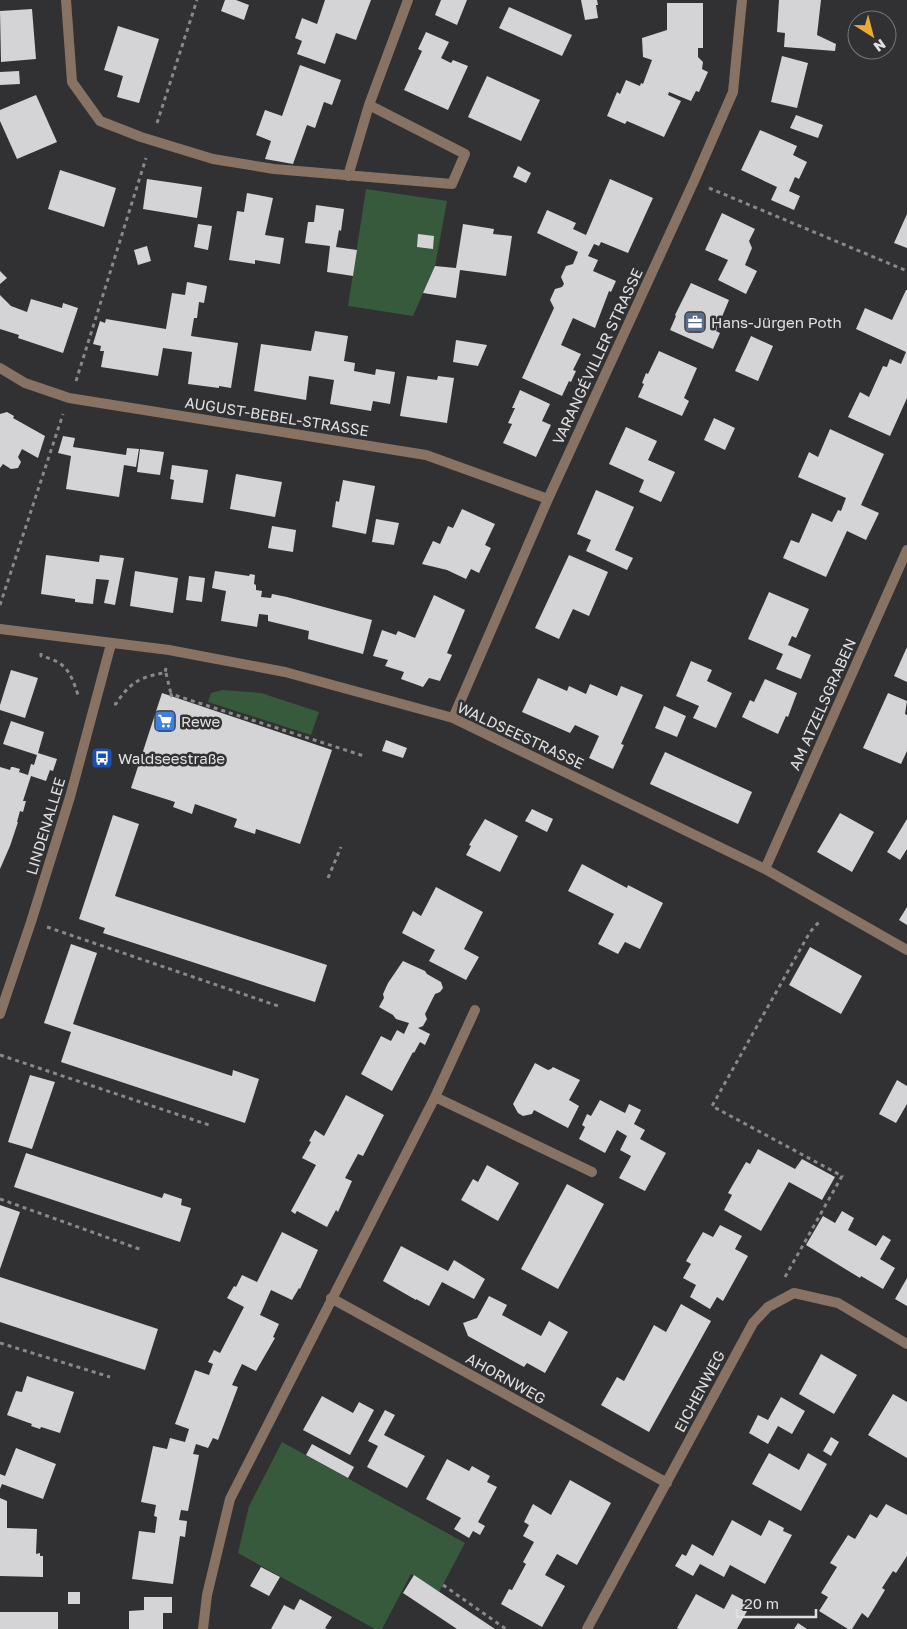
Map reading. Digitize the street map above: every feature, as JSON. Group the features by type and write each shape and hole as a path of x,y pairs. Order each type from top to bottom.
{"street":[{"path":"66,0 72,82 100,121 213,159 274,169 452,184 464,154 369,105"},
{"path":"348,176 369,105 408,0"},
{"name":"VARANGÉVILLER STRASSE","path":"453,718 548,499 733,92 742,0"},
{"name":"AUGUST-BEBEL-STRASSE","path":"0,368 25,383 69,398 426,455 548,499"},
{"name":"AM ATZELSGRABEN","path":"765,869 907,550"},
{"name":"WALDSEESTRASSE","path":"0,629 169,650 285,672 453,718 765,869 907,950"},
{"name":"LINDENALLEE","path":"0,1014 32,922 70,797 110,644"},
{"path":"203,1629 207,1595 230,1499 435,1097 475,1010"},
{"path":"435,1097 592,1172"},
{"name":"EICHENWEG","path":"587,1629 753,1323 768,1307 794,1293 838,1303 907,1344"},
{"name":"AHORNWEG","path":"331,1298 667,1484"}],"path":[{"path":"0,604 76,382 197,0"},
{"path":"694,181 907,271"},
{"path":"42,635 40,656 56,660 63,666 70,675 79,698 116,704 134,683 144,677 166,673"},
{"path":"169,650 166,673 172,695 364,756"},
{"path":"328,878 340,847"},
{"path":"768,1307 842,1176 712,1106 810,932 833,908"},
{"path":"32,922 281,1007"},
{"path":"0,1055 212,1126"},
{"path":"0,1199 142,1250"},
{"path":"0,1343 110,1378"},
{"path":"443,1585 506,1629"}],"green space":[{"path":"366,189 447,201 435,266 413,316 348,306"},
{"path":"222,690 261,693 319,712 311,735 208,702 211,693"},
{"path":"282,1442 465,1543 439,1592 411,1574 382,1629 375,1629 238,1553 249,1506"}],"building":[{"path":"225,0 236,0 249,5 244,20 221,11"},
{"path":"325,0 371,0 356,40 336,33 325,64 297,54 302,41 295,38 302,18 317,24"},
{"path":"441,0 467,0 457,25 435,15"},
{"path":"581,0 597,0 598,18 585,20"},
{"path":"779,0 821,0 817,35 836,44 835,51 784,47 785,33 777,32"},
{"path":"667,3 703,3 703,48 698,48 698,57 703,62 702,69 708,72 699,92 696,91 691,101 669,92 668,95 681,101 664,137 627,121 625,124 607,116 617,92 620,94 626,80 640,86 641,83 643,84 652,60 643,57 642,38 667,30"},
{"path":"509,7 572,35 562,56 499,28"},
{"path":"32,9 36,59 1,62 0,11"},
{"path":"118,26 159,39 139,103 117,97 123,76 104,70"},
{"path":"426,32 449,42 441,58 451,63 453,60 468,66 448,110 404,90 422,51 418,49"},
{"path":"782,56 808,63 797,108 771,102"},
{"path":"300,65 341,80 332,105 324,102 315,128 307,125 293,164 265,159 271,141 256,135 265,110 282,116"},
{"path":"19,71 20,84 0,85 0,72"},
{"path":"487,76 540,100 521,141 468,117"},
{"path":"36,95 57,142 17,159 0,121 0,110"},
{"path":"796,115 823,125 818,138 790,128"},
{"path":"760,130 797,146 793,155 807,162 799,179 795,177 789,191 800,196 794,210 771,200 777,187 741,170"},
{"path":"518,166 531,173 526,183 513,177"},
{"path":"60,170 116,188 104,227 48,209"},
{"path":"147,179 202,187 197,218 143,209"},
{"path":"610,179 653,198 628,253 601,242 599,246 594,244 588,256 598,260 593,271 616,281 611,292 609,291 595,328 573,318 561,345 581,354 573,370 576,371 562,396 522,378 554,308 550,300 555,289 562,287 564,284 561,277 566,266 573,264 578,252 537,233 547,210 576,223 573,229 586,235"},
{"path":"247,193 273,198 265,235 284,238 280,264 255,260 255,264 229,260 237,211 244,212"},
{"path":"316,205 344,209 341,231 339,230 336,247 357,250 353,276 327,272 330,246 305,243 308,222 314,222"},
{"path":"722,213 755,229 749,241 752,248 745,265 757,271 746,294 718,280 728,260 705,250"},
{"path":"907,214 907,248 894,243"},
{"path":"198,224 212,226 208,250 194,247"},
{"path":"463,224 494,229 493,234 512,236 506,276 460,270 456,298 423,293 435,266 456,268"},
{"path":"418,234 434,236 433,249 417,247"},
{"path":"147,246 151,261 138,265 134,250"},
{"path":"0,271 7,278 0,284"},
{"path":"187,282 207,286 204,303 199,302 197,318 194,318 191,336 238,343 231,388 188,384 192,352 163,348 158,376 101,367 104,351 100,351 101,346 93,344 100,321 105,323 106,319 166,329 172,293 185,295"},
{"path":"691,283 729,300 716,331 720,333 713,349 670,330 675,315"},
{"path":"906,290 907,398 890,436 848,417 860,392 869,397 883,366 887,367 890,359 901,364 906,352 856,329 865,308 892,320"},
{"path":"0,295 11,306 27,312 31,299 62,308 63,303 78,308 63,353 18,338 19,335 0,329"},
{"path":"315,331 348,336 344,361 355,363 354,371 375,375 376,369 395,372 390,404 373,401 371,411 330,404 334,380 309,376 306,400 254,391 261,344 311,351"},
{"path":"751,336 773,346 758,381 735,371"},
{"path":"456,340 487,345 478,366 453,362"},
{"path":"659,351 697,368 684,398 689,401 682,416 638,397 644,384 642,383 646,373 648,374"},
{"path":"407,376 437,380 438,376 454,378 447,423 400,416"},
{"path":"520,390 550,404 542,421 551,425 536,457 503,443 512,424 508,423"},
{"path":"7,412 14,416 13,418 45,436 38,458 22,449 18,457 21,462 18,468 11,469 3,464 0,468 0,414"},
{"path":"714,418 735,428 725,450 704,440"},
{"path":"626,427 657,441 648,460 675,472 661,502 639,492 644,480 609,464"},
{"path":"830,429 884,454 861,505 879,513 866,540 847,531 826,577 783,558 791,540 799,543 812,513 832,522 838,510 841,511 846,498 798,477 809,452 818,457"},
{"path":"63,436 75,438 73,447 126,455 127,448 139,449 136,467 124,465 119,497 66,489 71,456 58,453"},
{"path":"140,449 164,452 160,475 137,472"},
{"path":"172,465 208,470 203,503 171,499 174,480 170,479"},
{"path":"236,474 282,482 275,517 230,509"},
{"path":"343,480 375,486 366,534 332,527 336,501 339,502"},
{"path":"596,490 634,507 615,550 633,558 627,570 586,551 591,540 577,534"},
{"path":"462,509 495,524 485,545 491,548 479,573 471,569 466,579 447,570 422,564 433,541 440,544 448,526 453,528"},
{"path":"376,519 399,523 394,545 372,542"},
{"path":"272,526 296,530 293,552 268,548"},
{"path":"46,555 99,562 100,555 124,558 115,605 104,603 109,580 96,579 93,604 75,602 75,599 41,594"},
{"path":"569,555 608,572 589,616 573,609 559,639 535,628"},
{"path":"135,571 178,578 173,613 130,606"},
{"path":"215,571 249,576 250,574 255,575 254,584 256,585 256,590 262,591 261,597 271,598 272,594 287,597 372,620 363,654 308,639 309,631 268,621 268,615 259,614 257,627 221,621 226,591 212,588"},
{"path":"189,576 205,578 202,602 186,600"},
{"path":"769,592 809,609 796,638 792,636 788,645 811,655 801,679 776,669 783,654 748,639"},
{"path":"434,595 465,610 447,653 452,655 440,681 429,678 423,687 401,679 404,672 385,666 388,660 373,656 382,630 396,635 398,631 415,638"},
{"path":"907,647 907,682 894,676"},
{"path":"691,661 712,670 707,681 732,693 716,728 693,718 699,706 676,696"},
{"path":"11,670 38,678 25,718 0,710"},
{"path":"538,678 567,691 569,686 586,694 590,684 617,696 621,686 643,695 621,744 624,745 613,769 589,758 599,736 575,725 570,733 522,712"},
{"path":"765,679 797,693 788,717 786,716 778,734 742,717 750,700 754,702"},
{"path":"162,693 332,750 300,844 256,829 255,834 234,827 237,819 195,804 192,814 173,807 175,802 131,788"},
{"path":"888,693 907,701 905,714 907,715 907,751 901,764 863,748"},
{"path":"664,706 686,716 677,737 655,728"},
{"path":"11,721 44,732 38,753 57,759 53,771 50,770 46,781 31,776 23,801 26,801 23,812 20,811 10,846 0,869 0,767 10,770 11,767 20,769 19,772 28,775 31,764 34,765 37,755 3,744"},
{"path":"386,740 407,748 403,758 382,751"},
{"path":"665,752 752,792 738,824 650,784"},
{"path":"532,809 553,819 547,832 525,821"},
{"path":"840,813 874,832 852,872 817,852"},
{"path":"113,815 139,824 115,896 327,965 315,1002 103,933 105,928 79,919"},
{"path":"485,819 518,836 500,872 466,855 471,846 469,845"},
{"path":"907,819 907,849 900,860 887,852"},
{"path":"582,864 627,888 628,885 663,903 640,949 625,942 618,954 598,944 614,914 568,891"},
{"path":"436,887 483,912 464,949 479,957 466,980 429,961 435,950 402,933 413,911 421,916"},
{"path":"907,907 907,925 899,920"},
{"path":"71,944 97,953 73,1024 232,1076 233,1070 259,1079 245,1123 61,1062 71,1032 44,1023"},
{"path":"810,947 862,976 841,1014 789,985"},
{"path":"403,961 425,971 441,982 443,988 435,994 425,1014 427,1019 423,1026 418,1028 430,1034 425,1045 420,1042 392,1091 361,1074 381,1036 391,1041 397,1030 404,1034 409,1023 396,1019 393,1015 379,1007 384,998 383,994 388,983"},
{"path":"535,1063 548,1070 553,1067 580,1080 569,1100 579,1106 568,1128 534,1110 532,1114 523,1116 518,1113 513,1104"},
{"path":"30,1075 55,1082 32,1149 8,1142"},
{"path":"897,1080 907,1086 907,1104 896,1123 879,1114"},
{"path":"346,1095 384,1115 363,1156 358,1154 345,1178 352,1181 338,1212 336,1210 327,1227 297,1211 295,1214 291,1211 316,1165 302,1158 311,1142 309,1141 315,1130 324,1136"},
{"path":"600,1100 625,1113 629,1104 641,1110 634,1124 645,1130 640,1139 666,1153 645,1191 619,1178 631,1156 620,1150 627,1136 617,1130 605,1153 579,1139 585,1127 582,1125 587,1114 591,1116"},
{"path":"758,1149 795,1169 802,1159 835,1177 822,1200 789,1182 761,1231 724,1210 732,1195 728,1193 746,1162 750,1164"},
{"path":"26,1153 162,1198 164,1193 182,1199 181,1205 191,1208 180,1242 14,1187"},
{"path":"487,1165 519,1183 498,1221 461,1200 473,1179 478,1182"},
{"path":"567,1184 604,1204 558,1289 521,1269"},
{"path":"0,1205 20,1212 0,1269"},
{"path":"842,1211 854,1218 848,1230 876,1246 883,1235 891,1240 880,1259 895,1268 883,1289 861,1276 860,1278 806,1245 823,1216 835,1223"},
{"path":"720,1225 742,1236 735,1249 748,1256 723,1301 717,1297 710,1309 690,1297 696,1285 683,1278 691,1264 686,1261 703,1232 713,1237"},
{"path":"282,1232 318,1250 300,1289 292,1300 271,1290 260,1315 279,1324 273,1337 275,1338 256,1371 242,1364 232,1385 238,1387 218,1440 213,1438 208,1448 196,1444 193,1454 199,1455 188,1511 181,1510 179,1520 187,1521 185,1537 180,1536 173,1584 132,1579 139,1531 155,1533 157,1517 154,1516 156,1505 141,1502 153,1446 167,1449 170,1438 185,1442 189,1429 175,1424 195,1370 209,1375 213,1364 208,1362 214,1350 220,1353 244,1307 227,1298 234,1286 236,1287 242,1275 257,1282"},
{"path":"401,1246 448,1271 454,1260 485,1279 474,1299 442,1282 429,1306 383,1281"},
{"path":"0,1277 158,1329 145,1370 0,1322"},
{"path":"907,1278 907,1306 895,1299"},
{"path":"489,1296 507,1305 502,1315 541,1336 549,1321 568,1332 545,1373 527,1363 524,1367 468,1336 463,1323 477,1318"},
{"path":"681,1304 711,1321 649,1432 601,1405 617,1377 624,1381 654,1325 666,1332"},
{"path":"821,1354 857,1375 834,1414 799,1394"},
{"path":"27,1376 74,1392 60,1433 31,1426 32,1424 7,1415 16,1391 22,1392"},
{"path":"893,1394 907,1402 907,1458 868,1435"},
{"path":"322,1396 353,1413 359,1402 374,1410 350,1455 303,1430"},
{"path":"781,1397 805,1411 792,1434 778,1426 768,1444 749,1433 758,1415 768,1420"},
{"path":"385,1410 395,1415 384,1435 425,1456 407,1488 367,1467 378,1446 368,1441"},
{"path":"831,1437 839,1442 831,1456 823,1451"},
{"path":"312,1444 354,1467 348,1478 306,1455"},
{"path":"16,1448 56,1464 43,1499 2,1484 0,1489 0,1474 5,1476"},
{"path":"769,1453 799,1470 808,1453 827,1464 801,1511 752,1484"},
{"path":"447,1459 469,1471 472,1466 490,1476 487,1482 497,1487 478,1522 485,1526 480,1535 473,1531 469,1538 454,1529 461,1518 426,1499"},
{"path":"570,1480 611,1503 577,1565 557,1554 545,1575 565,1586 542,1627 501,1604 509,1589 512,1590 526,1564 523,1562 534,1542 523,1536 529,1525 524,1522 533,1504 551,1515"},
{"path":"0,1498 7,1501 7,1528 37,1529 36,1554 40,1553 40,1556 43,1556 43,1577 0,1576"},
{"path":"886,1504 907,1515 907,1556 896,1573 893,1571 882,1588 885,1590 868,1618 862,1613 852,1629 848,1629 819,1611 828,1597 821,1593 837,1567 830,1563 848,1535 855,1539 870,1514 877,1518"},
{"path":"732,1520 761,1536 769,1520 784,1528 783,1531 792,1535 765,1584 730,1565 724,1577 700,1564 693,1576 675,1566 682,1554 686,1556 692,1544 713,1556"},
{"path":"261,1567 280,1577 269,1596 250,1586"},
{"path":"414,1575 495,1629 457,1629 403,1593"},
{"path":"68,1592 80,1592 80,1604 68,1604"},
{"path":"696,1594 724,1609 732,1594 751,1604 737,1629 677,1628"},
{"path":"144,1597 172,1597 172,1613 163,1613 163,1629 129,1629 129,1611 144,1610"},
{"path":"300,1599 332,1617 325,1628 327,1629 271,1629 284,1605 294,1610"},
{"path":"0,1612 58,1612 58,1629 0,1629"},
{"path":"798,1623 807,1629 794,1629"}],"place":[{"name":"Hans-Jürgen Poth","path":"695,322"},
{"name":"Rewe","path":"165,721"},
{"name":"Waldseestraße","path":"102,758"}]}
